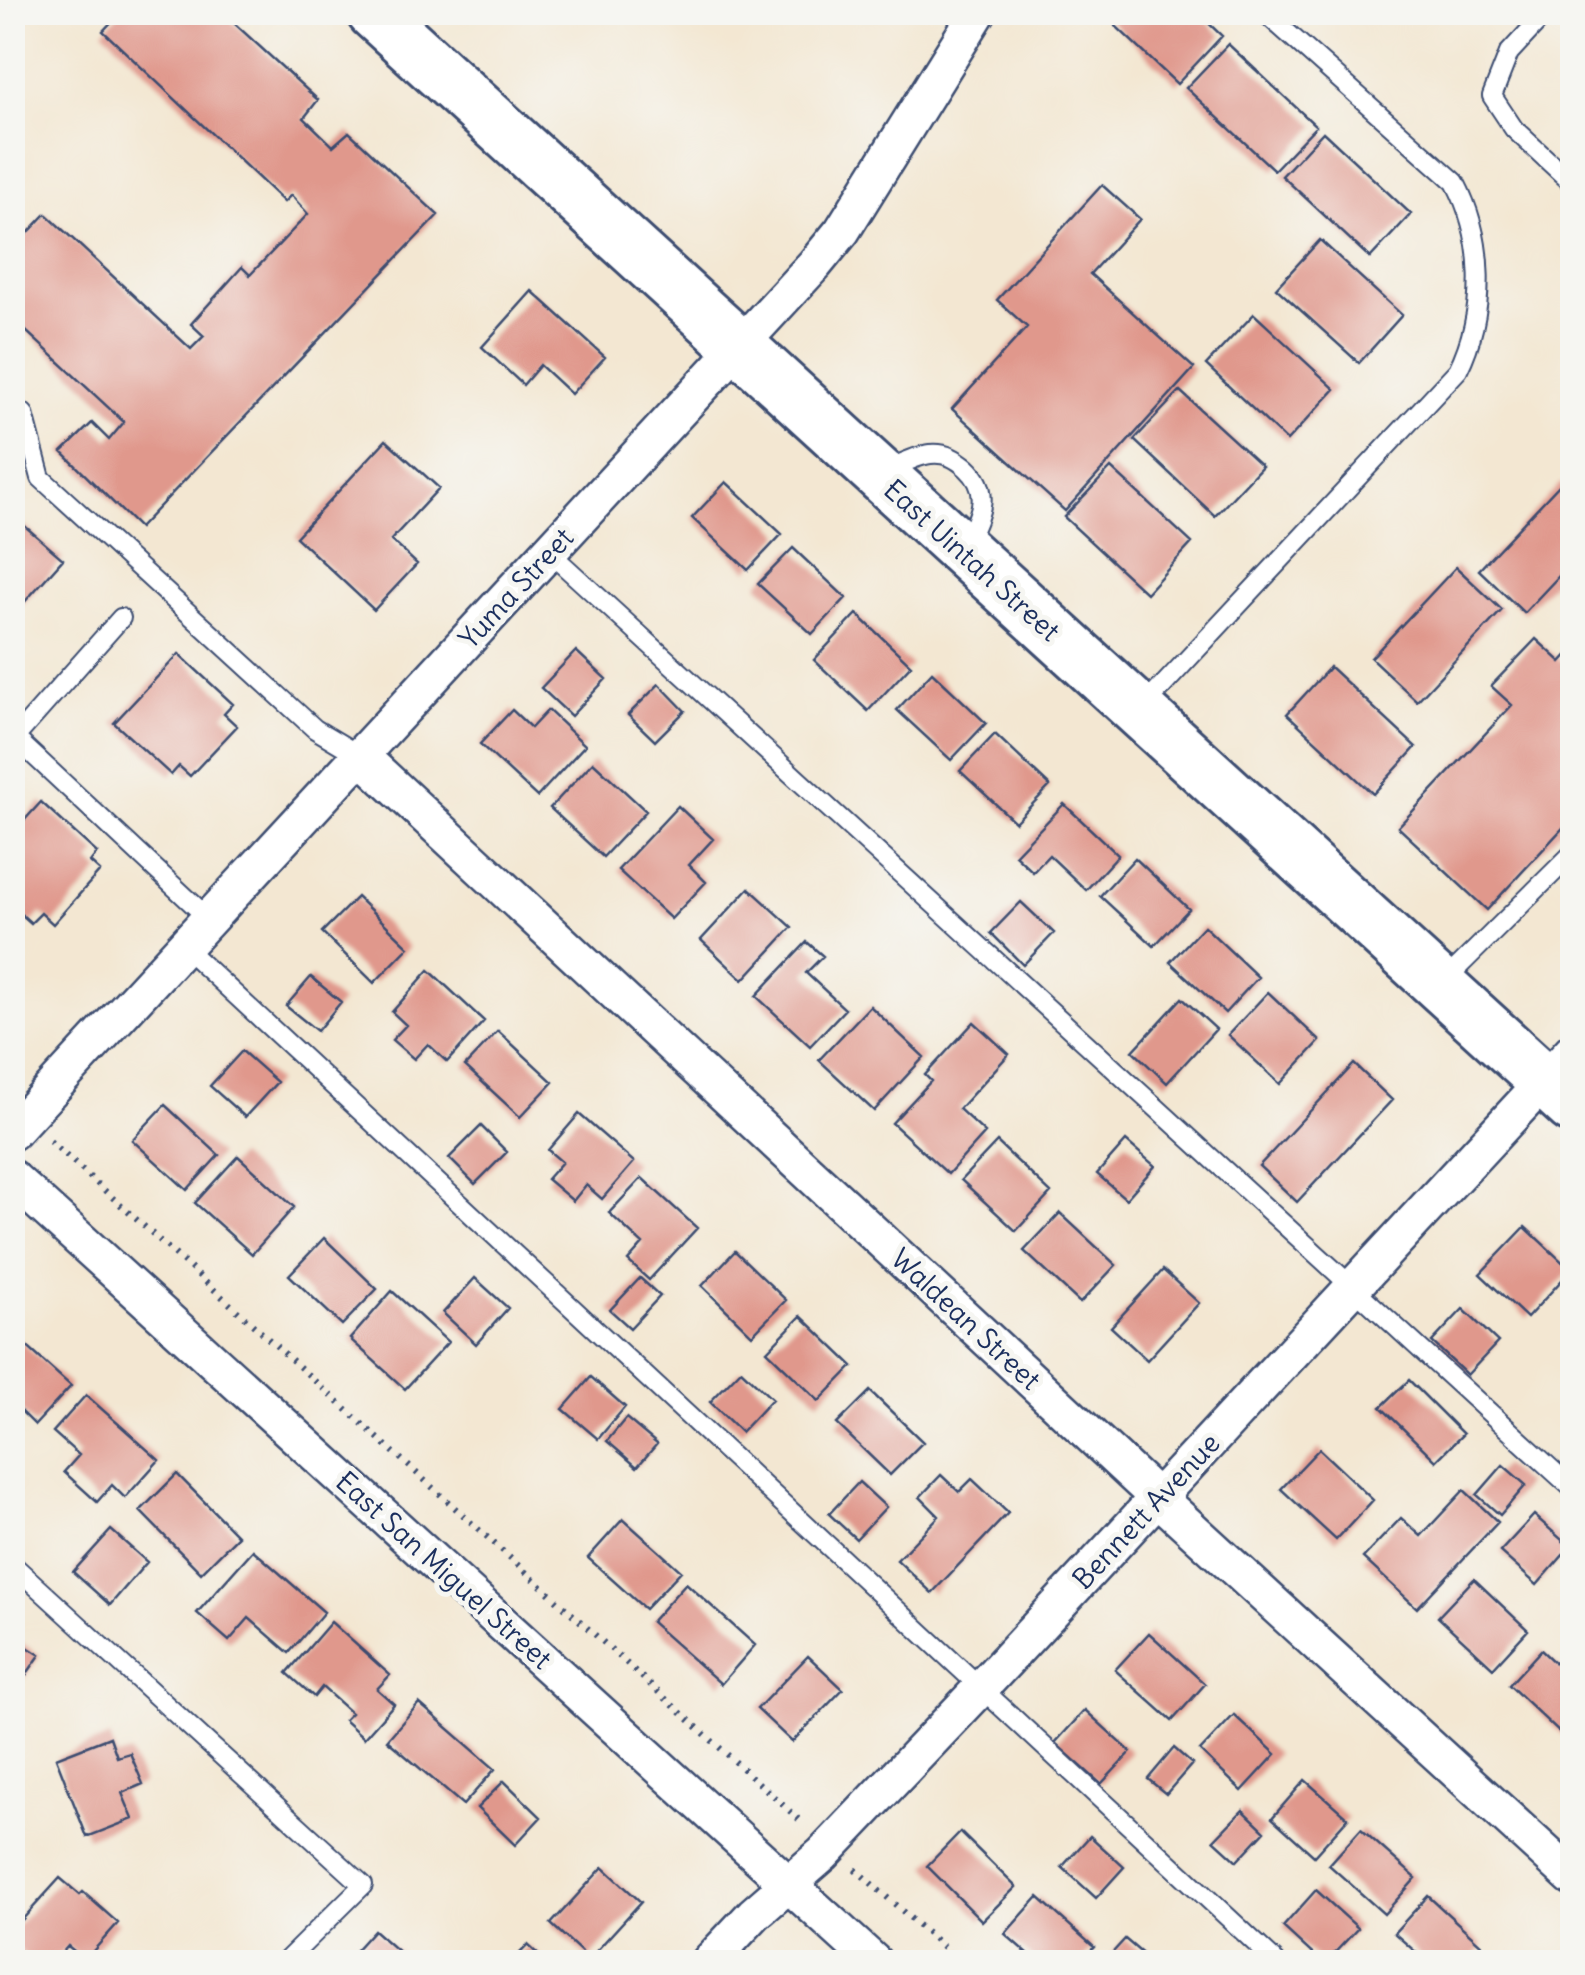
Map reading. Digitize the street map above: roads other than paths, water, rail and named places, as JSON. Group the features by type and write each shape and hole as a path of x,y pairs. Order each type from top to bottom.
{"main road":[{"name":"East Uintah Street","path":"373,12 1440,986 1563,1079"}],"street":[{"name":"Yuma Street","path":"19,1125 362,757 842,230 978,12"},
{"name":"Waldean Street","path":"362,757 1158,1498 1572,1877"},
{"name":"Bennett Avenue","path":"710,1962 754,1914 830,1847 1353,1288 1563,1079"},
{"name":"East San Miguel Street","path":"12,1178 874,1962"}],"lane":[{"path":"1138,712 1458,370 1469,348 1476,315 1479,248 1469,208 1454,182 1264,12"},
{"path":"1547,12 1509,52 1492,96 1514,129 1572,183"},
{"path":"12,404 24,414 41,478 315,729 362,757"},
{"path":"549,552 1572,1488"},
{"path":"121,618 13,738 210,920"},
{"path":"1440,986 1572,854"},
{"path":"184,948 1276,1962"},
{"path":"12,1564 362,1885 285,1962"}]}
